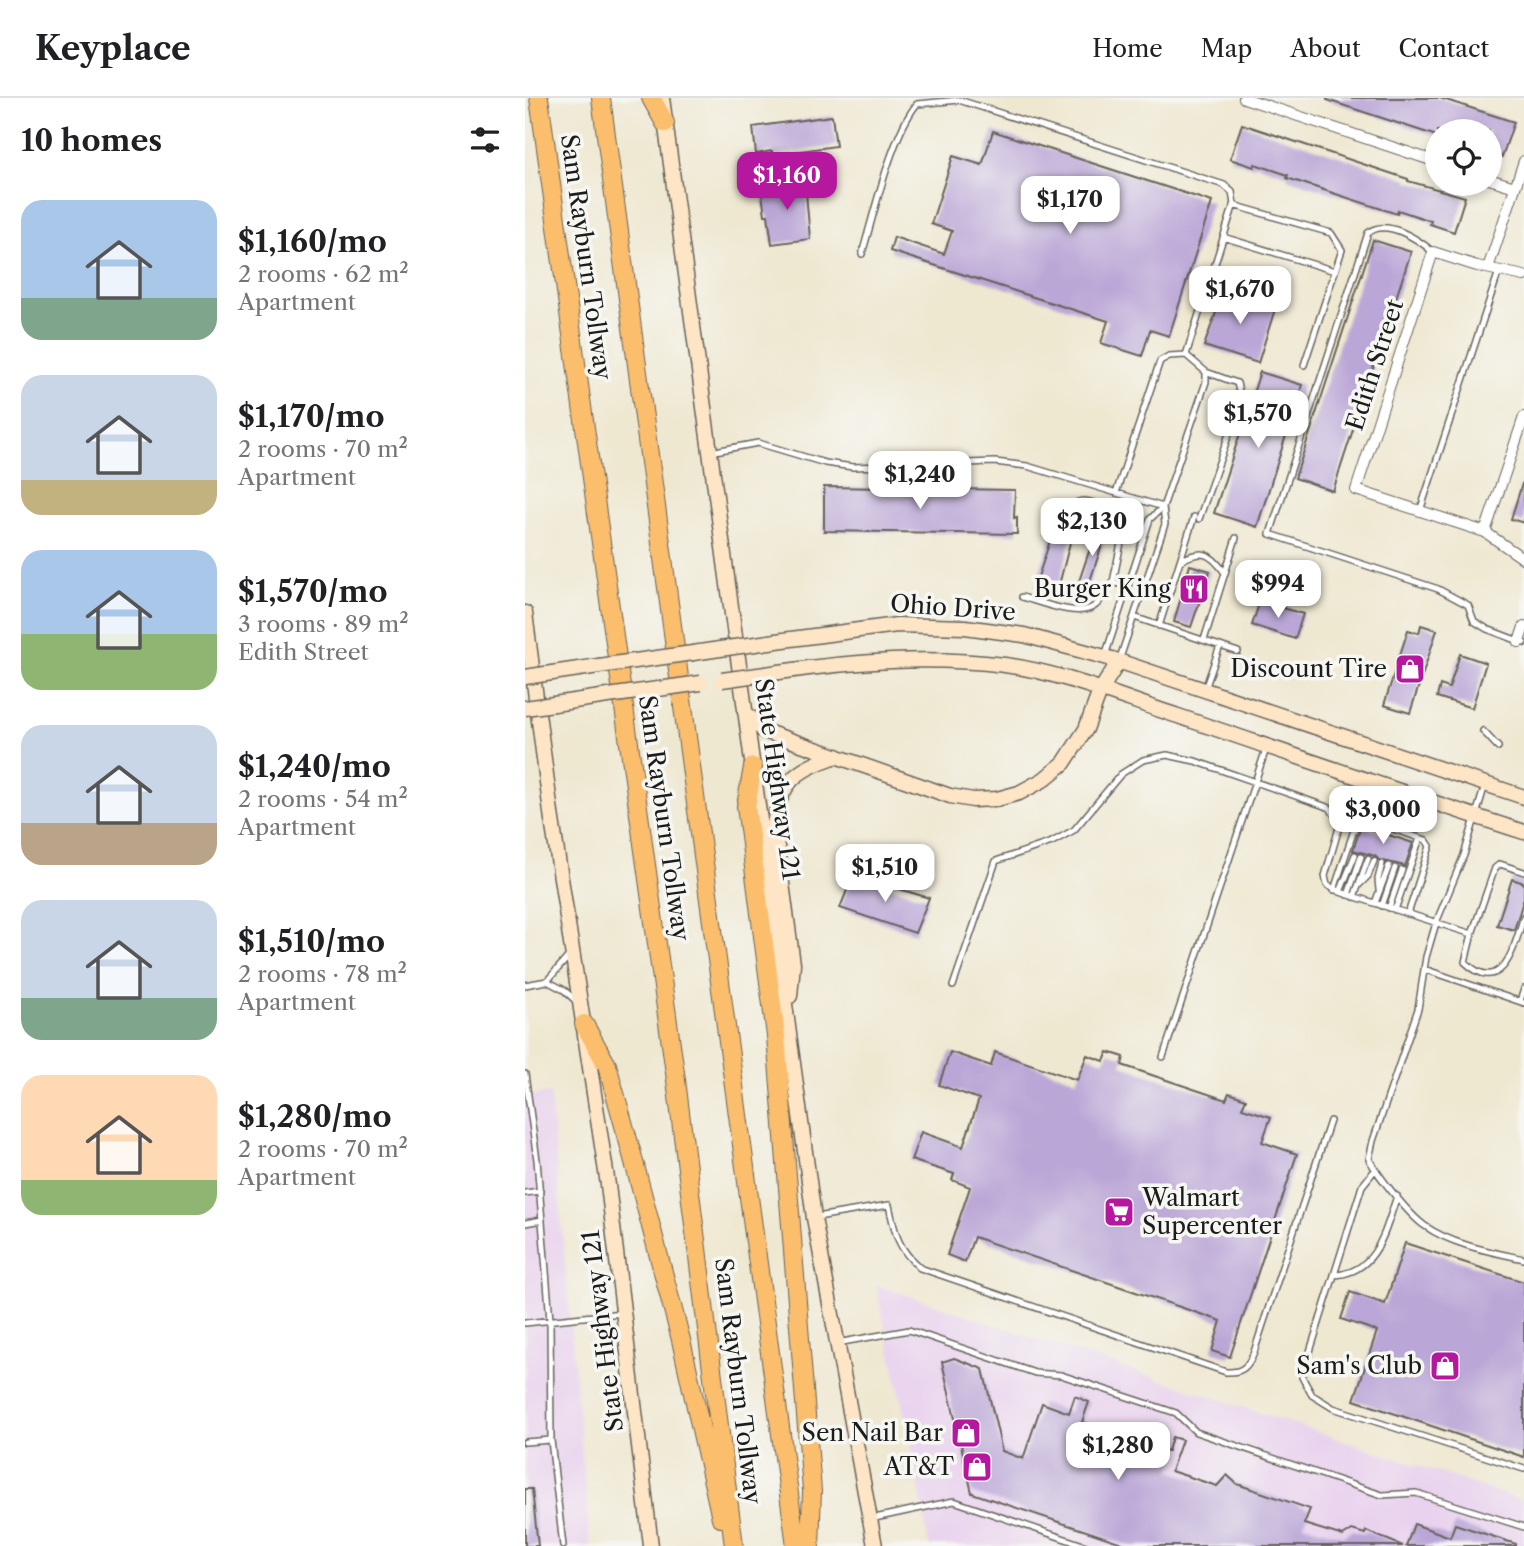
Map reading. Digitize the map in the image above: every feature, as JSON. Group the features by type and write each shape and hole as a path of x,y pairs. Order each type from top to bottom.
{"highway":[{"name":"Sam Rayburn Tollway","path":"539,98 675,1080 734,1546"},
{"name":"Sam Rayburn Tollway","path":"601,98 796,1546"},
{"path":"651,98 665,124"},
{"path":"753,767 746,806 777,1049 812,1491 810,1546"},
{"path":"583,1015 607,1065 630,1147 681,1340 708,1469 729,1546"}],"main road":[{"name":"State Highway 121","path":"662,98 814,1218 875,1546"},
{"name":"State Highway 121","path":"525,613 551,813 625,1312 651,1546"},
{"name":"Ohio Drive","path":"525,677 872,627 939,625 993,629 1112,659 1524,797"},
{"path":"744,711 764,731 950,796 973,800 997,799 1019,793 1043,780 1064,763 1086,729 1112,659"},
{"path":"525,708 845,663 939,660 1007,666 1100,691 1524,832"},
{"path":"787,1024 793,964 774,825 777,804 786,785 797,773 837,756"}],"street":[{"path":"1244,98 1425,158"},
{"path":"1488,268 1524,161"},
{"path":"1502,182 1515,187"},
{"path":"1433,252 1524,276"},
{"name":"Edith Street","path":"1420,511 1356,490 1433,252"},
{"path":"1485,532 1523,424"},
{"path":"1420,511 1485,532 1524,559"},
{"path":"1522,643 1524,627"}],"lane":[{"path":"862,254 907,115 917,104 959,100 1224,185 1232,192 1233,205 1186,355"},
{"path":"1233,205 1331,233 1342,250 1304,365"},
{"path":"1433,252 1406,234 1379,227 1368,233 1270,534 1438,589 1468,605 1474,621 1522,643"},
{"path":"1223,237 1335,271"},
{"path":"1420,511 1500,271"},
{"path":"1116,493 1160,361 1169,356 1186,355 1206,372 1237,383 1241,400 1179,561 1159,626"},
{"path":"1112,659 1134,617 1165,524 1163,507 1206,382 1206,372"},
{"path":"710,452 758,443 825,463 853,467 995,462 1027,466 1163,507"},
{"path":"1022,597 1076,611 1090,610 1099,603 1113,582 1123,533 1116,515 1093,503 1080,502 1074,506 1065,529"},
{"path":"1112,659 1128,587 1150,519 1163,507"},
{"path":"1204,640 1236,538"},
{"path":"1179,561 1203,553 1212,558 1225,573"},
{"path":"1113,582 1128,587"},
{"path":"1040,602 1044,589"},
{"path":"1134,617 1238,652"},
{"path":"1205,690 1220,646"},
{"path":"1483,731 1498,747"},
{"path":"1163,1057 1267,746"},
{"path":"953,986 996,861 1052,842 1074,830 1121,774 1143,760 1167,755 1195,761 1358,818 1375,827 1426,840 1430,846 1408,914"},
{"path":"1486,784 1464,855 1436,923 1424,970 1418,1009 1369,1159 1375,1170 1425,1226 1451,1239 1524,1259"},
{"path":"1330,808 1340,824 1325,876 1327,885 1351,896 1472,934"},
{"path":"1337,891 1358,818"},
{"path":"1407,834 1401,840 1407,834"},
{"path":"1392,909 1407,834"},
{"path":"1337,891 1364,858"},
{"path":"1351,896 1358,887 1364,858"},
{"path":"1351,896 1364,858"},
{"path":"1524,872 1500,864 1495,868 1465,962 1481,972 1492,973 1503,968 1509,959 1524,916"},
{"path":"1392,867 1392,909"},
{"path":"1379,904 1379,894 1392,867"},
{"path":"1379,904 1392,867"},
{"path":"547,981 573,950"},
{"path":"1424,970 1522,1002 1524,989"},
{"path":"525,985 547,981 564,990 583,1015"},
{"path":"525,1074 540,1191 550,1320 551,1440 563,1546"},
{"path":"814,1218 889,1205 895,1236 906,1255 920,1268 1235,1373 1248,1367 1254,1352 1330,1121"},
{"path":"1375,1170 1362,1186 1303,1377 1312,1395 1332,1408 1524,1469"},
{"path":"525,1193 540,1191"},
{"path":"1334,1275 1350,1274 1370,1261 1397,1196"},
{"path":"525,1223 542,1220"},
{"path":"525,1324 625,1312"},
{"path":"837,1342 909,1330 1035,1373 1061,1375 1176,1413 1196,1432 1382,1496 1416,1493 1524,1527"},
{"path":"525,1442 551,1440"},
{"path":"870,1519 954,1500 1086,1546"}],"shaded area":[{"path":"550,1093 590,1546 525,1546 525,1097"},
{"path":"876,1285 1524,1501 1524,1546 929,1546 916,1468"}],"building":[{"path":"1440,98 1514,122 1502,157 1502,119 1425,119 1425,132 1327,100"},
{"path":"832,116 836,146 773,155 772,151 756,154 753,127"},
{"path":"1242,124 1408,179 1425,186 1425,196 1465,197 1454,232 1398,210 1397,214 1287,178 1288,175 1255,164 1254,167 1230,159"},
{"path":"993,131 1212,202 1169,336 1150,330 1142,356 1101,343 1108,321 890,251 894,237 944,254 952,231 931,224 953,156 982,165"},
{"path":"805,181 810,239 772,244 761,187"},
{"path":"1373,240 1411,252 1333,491 1295,478"},
{"path":"1224,290 1276,306 1258,363 1204,346"},
{"path":"1260,372 1302,385 1257,527 1214,513"},
{"path":"1522,484 1524,485 1524,523 1511,519"},
{"path":"824,487 1015,490 1014,518 1017,517 1017,534 824,531"},
{"path":"1102,513 1111,518 1083,602 1073,599"},
{"path":"1055,526 1060,527 1064,534 1073,531 1057,593 1049,590 1045,584 1035,586"},
{"name":"Burger King","path":"1190,565 1210,571 1191,627 1174,622"},
{"path":"1260,601 1303,614 1295,639 1252,625"},
{"name":"Discount Tire","path":"1421,625 1437,630 1410,713 1384,705 1408,630 1419,633"},
{"path":"1460,654 1486,663 1472,708 1437,697 1440,685 1449,688"},
{"path":"1361,826 1413,843 1405,866 1353,850"},
{"path":"853,875 929,898 915,933 840,908"},
{"path":"1512,879 1524,883 1524,898 1514,930 1497,925"},
{"name":"Walmart Supercenter","path":"950,1052 991,1066 995,1052 1077,1080 1087,1055 1104,1061 1108,1052 1124,1057 1122,1065 1226,1100 1229,1093 1246,1099 1242,1108 1271,1117 1262,1142 1297,1154 1230,1357 1212,1351 1221,1321 974,1237 965,1262 947,1255 970,1187 952,1180 954,1174 911,1160 921,1132 963,1147 979,1099 939,1085"},
{"name":"Sam's Club","path":"1405,1243 1524,1282 1524,1457 1354,1400 1377,1331 1341,1319 1350,1292 1385,1304"},
{"path":"954,1358 983,1369 1002,1451 1023,1459 1042,1403 1069,1413 1075,1396 1089,1402 1082,1422 1168,1451 1172,1437 1182,1440 1171,1471 1217,1486 1227,1475 1237,1484 1310,1509 1304,1524 1343,1536 1352,1530 1365,1534 1366,1531 1403,1546 1131,1546 972,1493 942,1362"},
{"path":"525,1489 532,1489 538,1546 525,1546"},
{"path":"1414,1524 1450,1537 1455,1524 1516,1546 1406,1546"}],"place":[{"name":"Burger King","path":"1194,589"},
{"name":"Discount Tire","path":"1410,669"},
{"name":"Walmart Supercenter","path":"1119,1212"},
{"name":"Sam's Club","path":"1445,1366"},
{"name":"Sen Nail Bar","path":"966,1433"},
{"name":"AT&T","path":"977,1467"}]}
